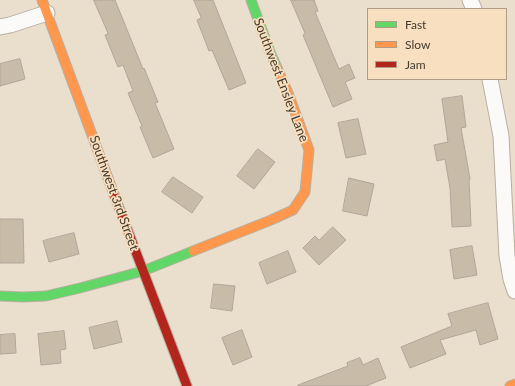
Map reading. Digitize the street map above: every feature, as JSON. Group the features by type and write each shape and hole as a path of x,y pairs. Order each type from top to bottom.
{"street":[{"name":"Southwest Ensley Lane","path":"0,296 46,296 143,271 293,210 305,192 308,150 288,93 270,52 251,0"},
{"name":"Southwest 3rd Street","path":"44,6 187,386"},
{"path":"0,27 10,25 44,6"},
{"path":"490,80 501,136 510,228 508,256 511,279 515,291"},
{"path":"510,386 515,384"}],"building":[{"path":"94,0 115,0 158,102 155,103 174,149 153,158 140,127 142,126 128,93 133,91 123,65 118,67 105,35 108,34"},
{"path":"194,0 213,0 246,83 229,90 212,50 209,51 197,20 201,18"},
{"path":"291,0 314,0 318,11 315,12 339,69 349,64 355,78 345,82 352,99 333,107 303,35 305,34"},
{"path":"20,59 25,79 0,86 0,64"},
{"path":"462,96 466,127 461,128 470,179 471,226 452,227 450,188 445,159 437,161 434,145 448,142 442,99"},
{"path":"358,119 366,154 346,158 338,123"},
{"path":"258,149 275,162 254,189 237,176"},
{"path":"173,177 203,197 192,213 162,192"},
{"path":"349,178 374,184 367,216 343,211"},
{"path":"0,219 23,219 24,263 0,263"},
{"path":"333,227 346,240 319,265 303,248 315,236 319,240"},
{"path":"74,233 79,254 49,262 43,241"},
{"path":"472,246 477,275 454,279 450,250"},
{"path":"288,251 296,272 267,284 259,263"},
{"path":"214,284 235,286 232,311 211,308"},
{"path":"488,303 498,339 480,345 476,330 440,340 446,354 410,368 401,347 452,326 448,314"},
{"path":"117,321 122,342 94,349 89,328"},
{"path":"242,330 252,357 233,365 222,338"},
{"path":"64,331 66,349 60,350 61,363 41,365 38,334"},
{"path":"15,334 16,353 0,354 0,335"},
{"path":"360,358 363,365 378,358 386,378 366,386 298,386 348,366 347,363"}],"traffic: fast":[{"path":"251,0 277,68"},
{"path":"0,296 46,296 143,271 193,251"}],"traffic: slow":[{"path":"42,0 115,197"},
{"path":"193,251 293,210 305,192 309,150 277,68"},
{"path":"510,386 515,384"}],"traffic: jam":[{"path":"115,197 187,386"}]}
